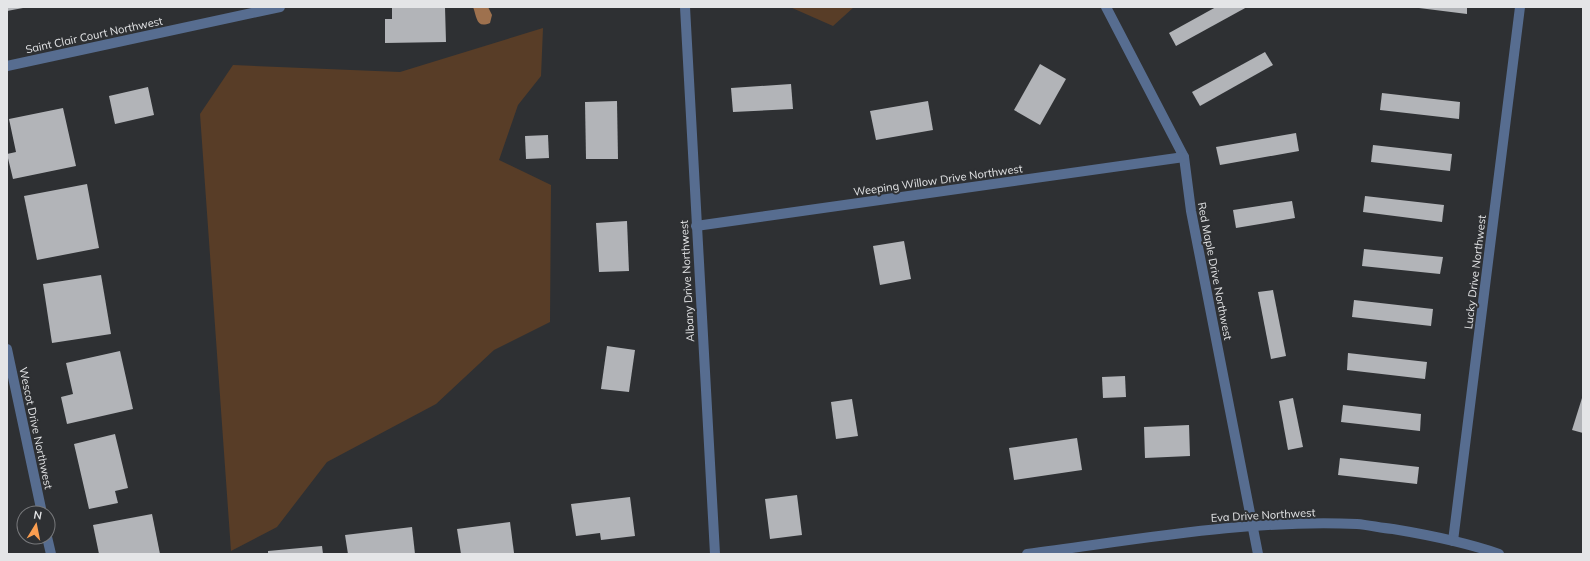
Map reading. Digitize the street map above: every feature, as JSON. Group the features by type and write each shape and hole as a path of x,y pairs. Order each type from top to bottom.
{"street":[{"name":"Saint Clair Court Northwest","path":"7,66 280,7"},
{"name":"Albany Drive Northwest","path":"685,7 715,554"},
{"name":"Red Maple Drive Northwest","path":"1106,7 1184,157 1191,211 1258,554"},
{"name":"Lucky Drive Northwest","path":"1454,541 1520,7"},
{"name":"Weeping Willow Drive Northwest","path":"696,226 1184,157"},
{"name":"Wescot Drive Northwest","path":"7,349 40,505"},
{"name":"Eva Drive Northwest","path":"1027,554 1212,530 1274,524 1324,523 1359,524 1429,534 1499,554"}],"shaded area":[{"path":"473,7 488,7 492,15 490,23 480,23 476,18"},
{"path":"790,7 854,7 833,26"},
{"path":"543,28 541,76 518,105 499,160 551,185 550,322 494,350 436,404 327,462 277,527 231,551 200,114 233,65 400,72"}],"building":[{"path":"7,7 23,7 23,8 7,11"},
{"path":"392,7 445,7 446,42 385,43 385,19 392,19"},
{"path":"1216,7 1247,7 1176,46 1169,33"},
{"path":"1411,7 1467,7 1467,14"},
{"path":"1265,52 1273,65 1200,106 1192,92"},
{"path":"1040,64 1066,79 1040,125 1014,110"},
{"path":"791,84 793,109 733,112 731,88"},
{"path":"148,87 154,115 115,124 109,96"},
{"path":"1382,93 1460,102 1459,119 1380,110"},
{"path":"617,101 618,159 586,159 585,102"},
{"path":"928,101 933,130 876,140 870,111"},
{"path":"63,108 76,166 13,179 7,154 16,152 9,119"},
{"path":"1296,133 1299,151 1220,165 1216,147"},
{"path":"548,135 549,158 526,159 525,136"},
{"path":"1373,145 1452,154 1450,171 1371,162"},
{"path":"87,184 99,248 37,260 24,196"},
{"path":"1365,196 1444,205 1442,222 1363,212"},
{"path":"1292,201 1295,218 1236,228 1233,210"},
{"path":"627,221 629,271 599,272 596,223"},
{"path":"904,241 911,279 880,285 873,246"},
{"path":"1364,249 1443,257 1440,274 1362,266"},
{"path":"101,275 111,334 52,343 43,284"},
{"path":"1273,290 1286,356 1271,359 1258,292"},
{"path":"1354,300 1433,309 1431,326 1352,317"},
{"path":"607,346 635,350 629,392 601,389"},
{"path":"120,351 133,409 67,424 61,397 73,394 66,363"},
{"path":"1348,353 1427,362 1425,379 1347,370"},
{"path":"1125,376 1126,397 1103,398 1102,377"},
{"path":"1293,398 1303,447 1288,450 1279,401"},
{"path":"1583,398 1583,433 1572,430"},
{"path":"852,399 858,436 836,439 831,402"},
{"path":"1343,405 1421,414 1420,431 1341,422"},
{"path":"1189,425 1190,456 1145,458 1144,427"},
{"path":"115,434 128,488 115,491 118,503 89,509 74,444"},
{"path":"1077,438 1082,470 1014,480 1009,448"},
{"path":"1340,458 1419,467 1417,484 1338,475"},
{"path":"797,495 802,535 770,539 765,499"},
{"path":"630,497 635,536 601,540 600,533 576,536 571,504"},
{"path":"152,514 160,554 99,554 93,525"},
{"path":"510,522 514,553 461,554 457,529"},
{"path":"412,527 415,554 348,554 345,535"},
{"path":"322,546 323,554 268,554 268,551"}]}
